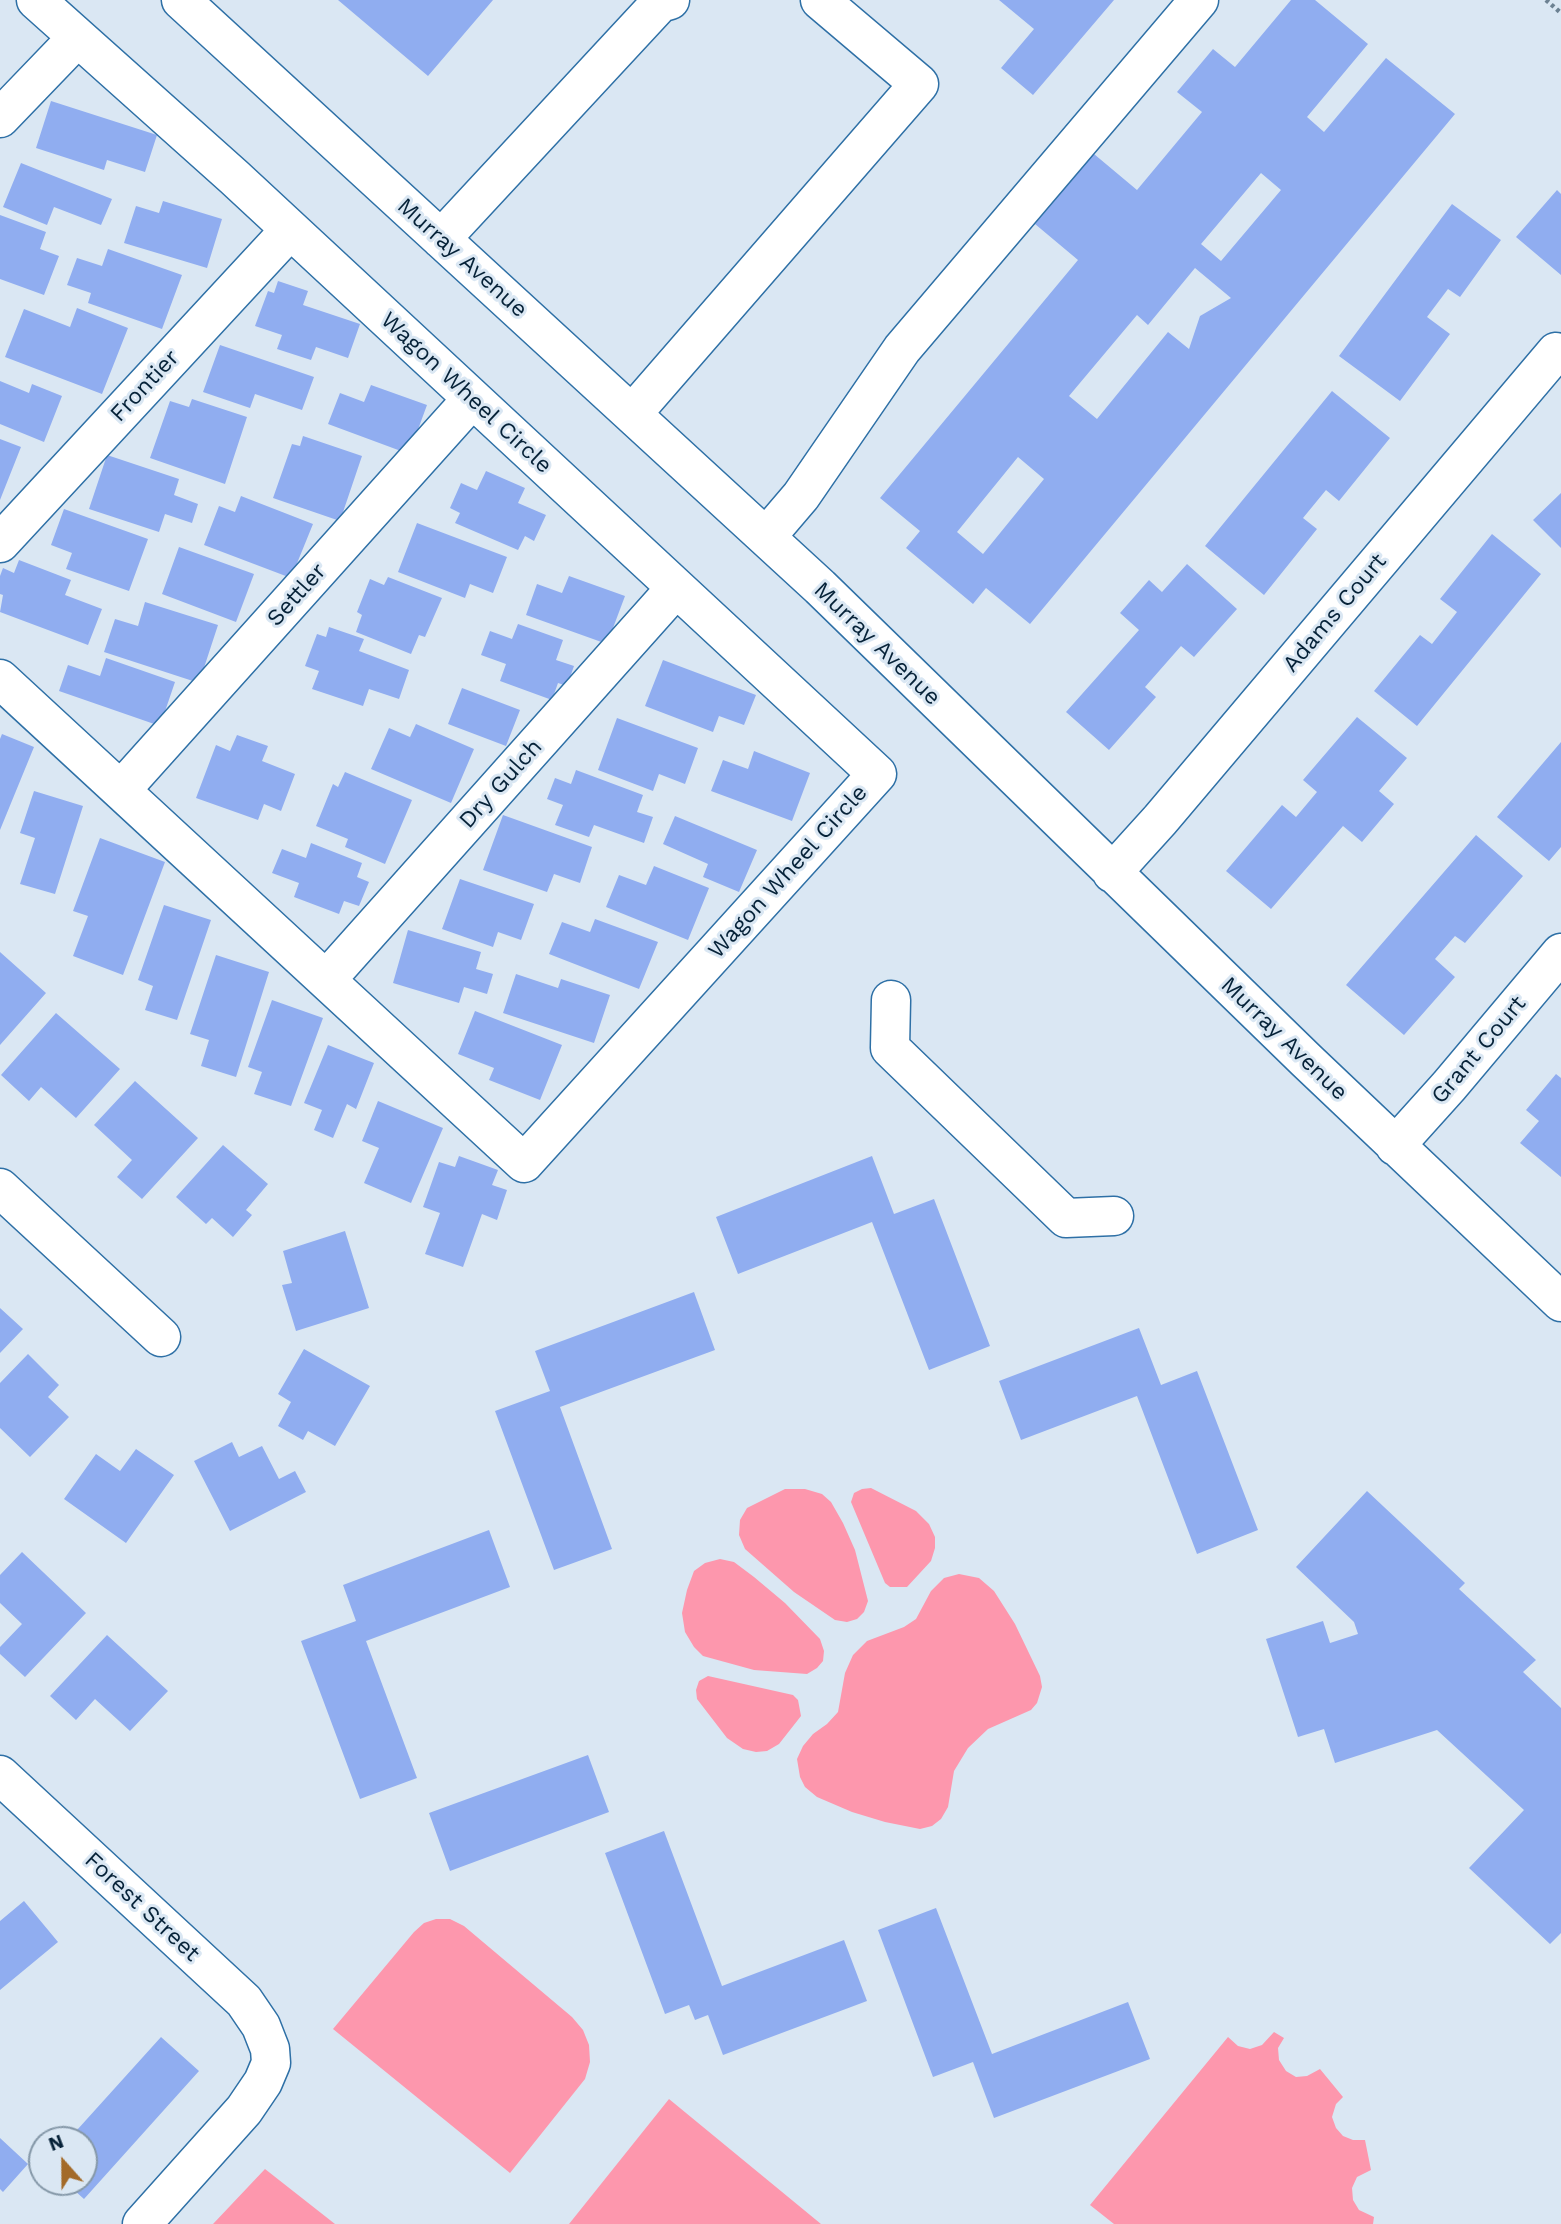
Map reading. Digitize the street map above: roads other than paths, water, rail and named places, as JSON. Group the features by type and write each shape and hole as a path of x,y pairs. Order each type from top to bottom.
{"street":[{"name":"Wagon Wheel Circle","path":"0,679 524,1163 877,774 290,230 36,0"},
{"name":"Murray Avenue","path":"181,0 820,587 1112,873 1561,1302"},
{"path":"441,239 660,3 670,0"},
{"path":"632,414 919,84 820,0"},
{"path":"766,537 801,496 902,349 1199,0"},
{"path":"0,118 78,38"},
{"name":"Frontier","path":"0,543 290,230"},
{"name":"Adams Court","path":"1112,873 1556,352"},
{"name":"Settler","path":"121,790 472,399"},
{"name":"Dry Gulch","path":"326,980 676,587"},
{"name":"Grant Court","path":"1395,1146 1450,1086 1561,953"},
{"path":"891,1000 890,1048 1066,1218 1114,1216"},
{"path":"0,1188 161,1337"},
{"name":"Forest Street","path":"0,1775 244,2001 261,2026 270,2049 271,2063 263,2082 244,2110 142,2224"}]}
